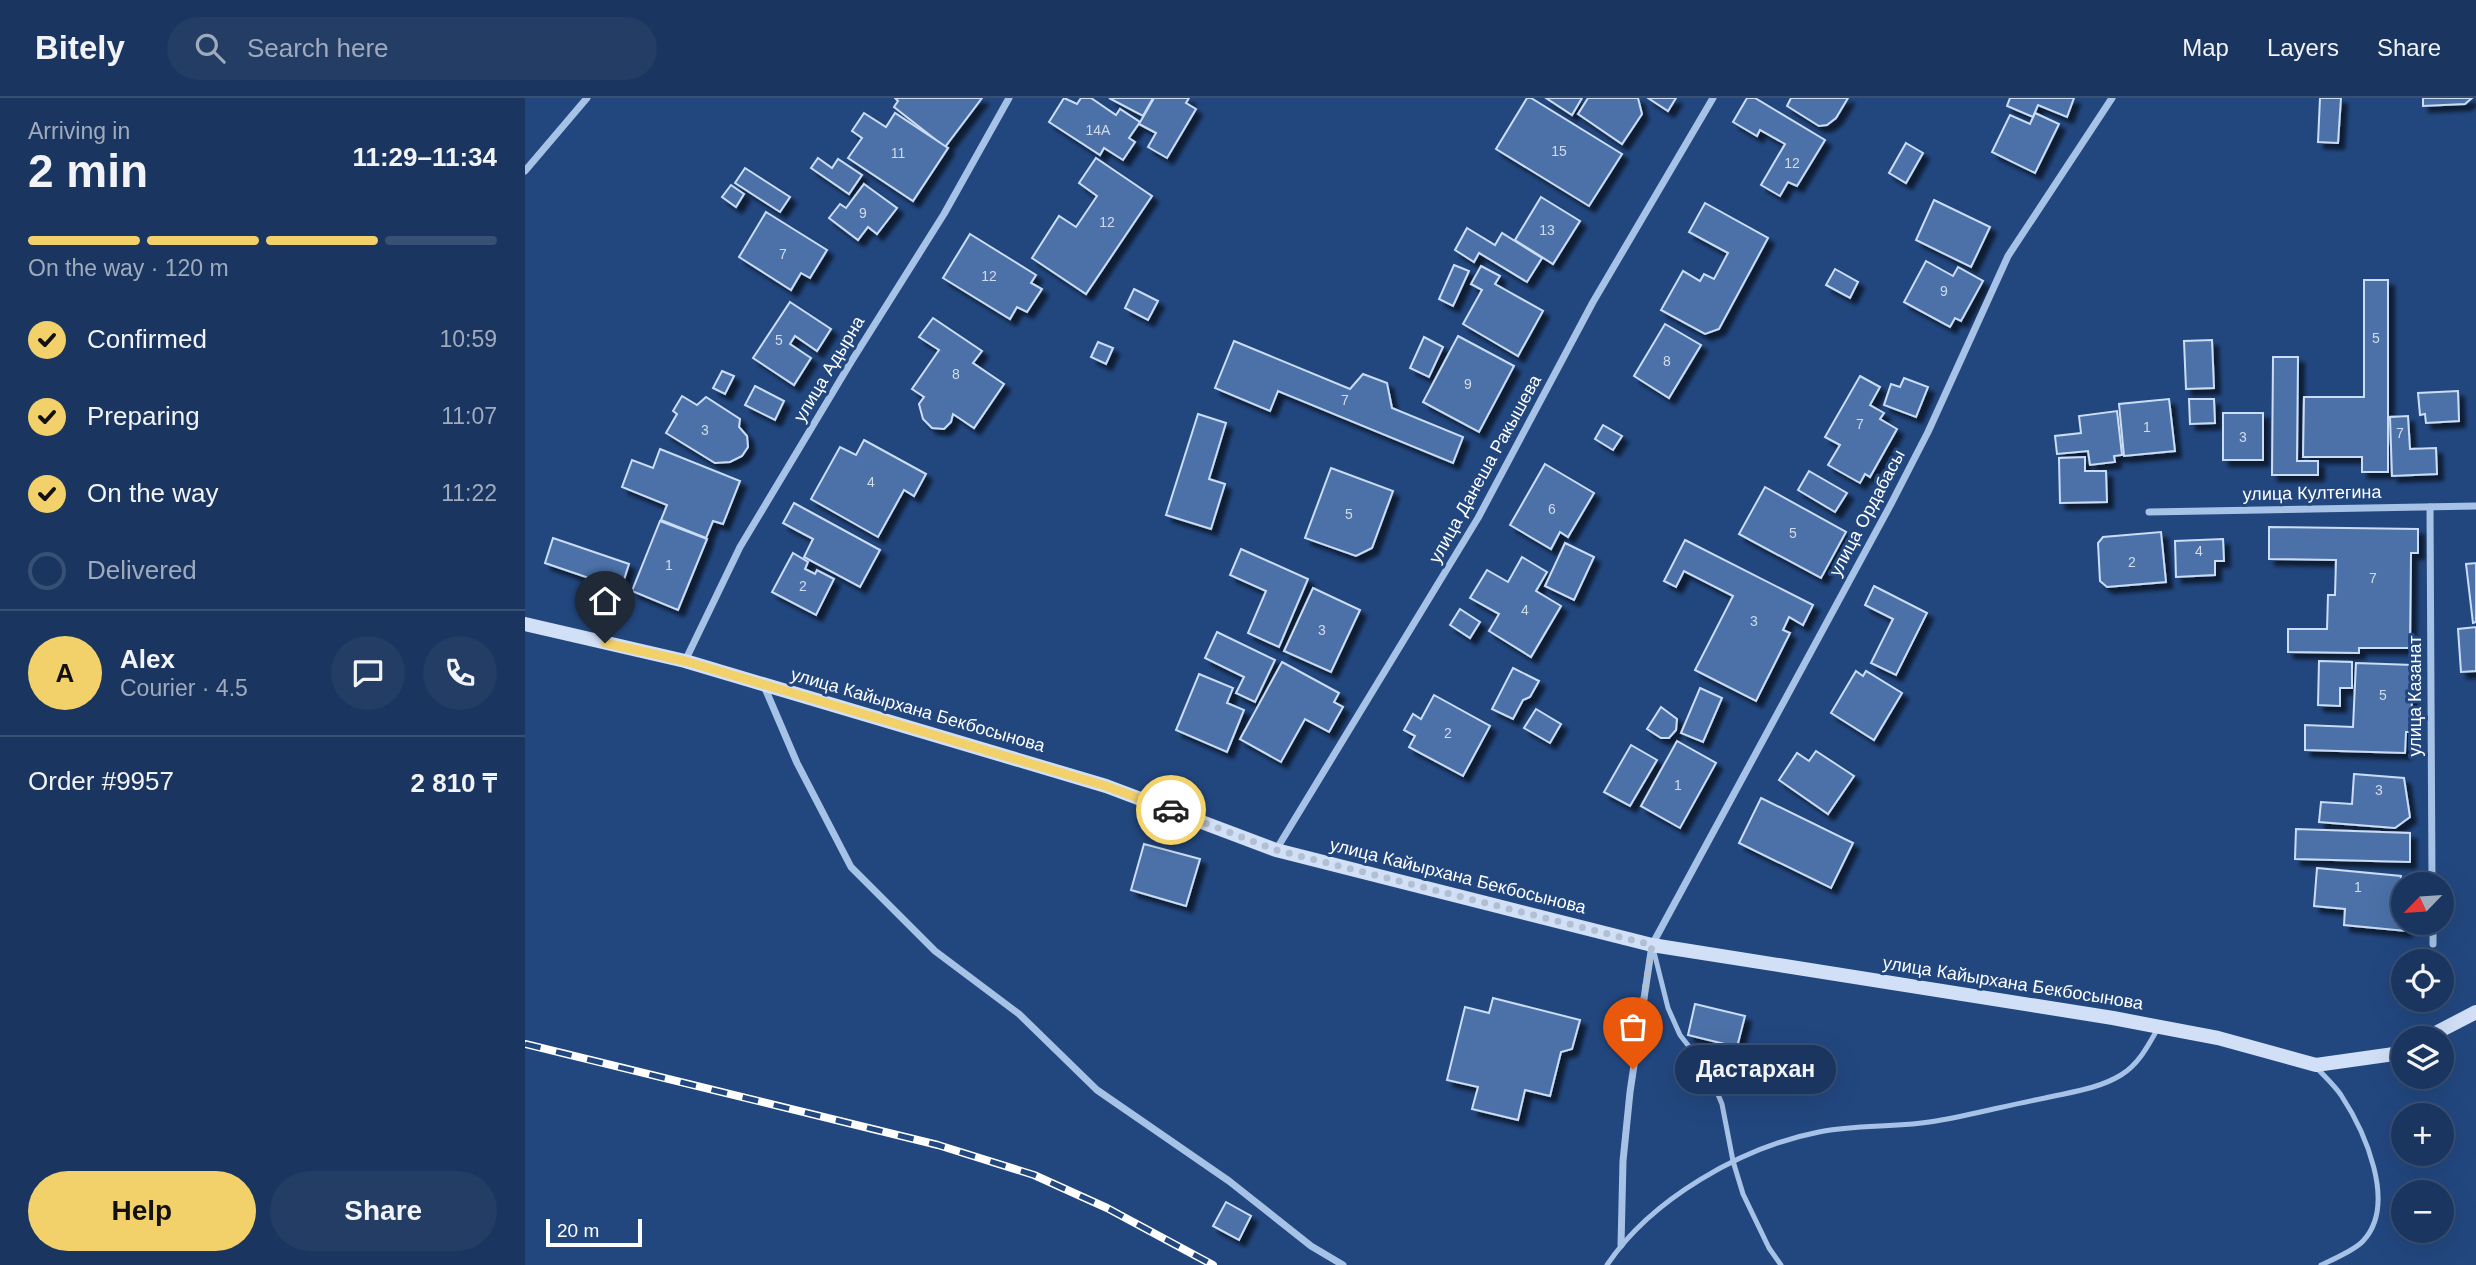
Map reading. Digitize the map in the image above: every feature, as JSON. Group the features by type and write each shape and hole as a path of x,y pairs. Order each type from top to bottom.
{"street":[{"path":"525,171 587,98"},
{"name":"улица Адырна","path":"685,661 740,547 944,214 1009,98"},
{"name":"улица Данеша Ракышева","path":"1276,850 1478,518 1593,302 1713,98"},
{"name":"улица Ордабасы","path":"1621,1245 1623,1161 1630,1092 1652,945 1891,505 1928,432 2008,256 2112,98"},
{"name":"улица Култегина","path":"2149,512 2476,506"},
{"name":"улица Казанат","path":"2430,507 2432,872"},
{"name":"улица Кайырхана Бекбосынова","path":"525,624 685,661 1106,786 1276,850 1652,945 2159,1027 2218,1038 2314,1064 2391,1054"},
{"path":"764,685 797,764 851,867 935,951 1019,1013 1097,1090 1229,1181 1311,1246 1343,1265"},
{"path":"2433,935 2433,944"},
{"path":"2449,1026 2476,1012"}],"lane":[{"path":"1652,945 1668,1008 1681,1035 1709,1071 1722,1104 1733,1161 1744,1194 1769,1248 1781,1265"},
{"path":"1607,1265 1621,1245 1670,1200 1733,1161 1766,1146 1820,1132 1934,1122 2087,1090 2123,1075 2141,1056 2159,1027"},
{"path":"2314,1064 2341,1094 2367,1145 2377,1179 2377,1216 2363,1241 2321,1265"}],"building":[{"path":"895,98 982,98 945,147 894,107 898,101"},
{"path":"1064,98 1077,104 1081,98 1091,98 1116,115 1120,109 1140,122 1129,138 1135,142 1123,160 1104,148 1100,155 1049,122"},
{"path":"1109,98 1153,98 1143,116"},
{"path":"1154,98 1189,98 1186,103 1196,109 1167,158 1148,147 1156,133 1139,124"},
{"path":"1527,98 1622,154 1589,206 1496,149"},
{"path":"1546,98 1582,98 1572,115"},
{"path":"1588,98 1638,98 1642,114 1622,144 1578,114"},
{"path":"1648,98 1676,98 1668,111"},
{"path":"1747,98 1755,98 1825,140 1797,186 1788,182 1780,196 1761,185 1785,144 1760,130 1757,136 1733,122"},
{"path":"1791,98 1848,98 1836,118 1827,125 1819,126 1787,106"},
{"path":"2010,98 2074,98 2067,117 2038,105 2033,117 2007,106"},
{"path":"2320,98 2341,98 2338,143 2318,142"},
{"path":"2423,98 2472,98 2465,104 2423,106"},
{"path":"864,113 886,127 895,113 948,148 913,201 848,158 862,138 852,131"},
{"path":"2035,113 2059,124 2035,173 1992,152 2010,115 2030,124"},
{"path":"1906,143 1923,153 1906,183 1889,173"},
{"path":"818,158 832,168 838,159 862,175 849,194 811,168"},
{"path":"1096,158 1152,196 1086,294 1032,258 1059,216 1076,227 1097,196 1079,183"},
{"path":"745,168 790,197 780,212 735,183"},
{"path":"864,184 897,208 877,234 868,227 858,240 829,218 840,204 846,208"},
{"path":"731,185 744,194 736,207 722,197"},
{"path":"1541,197 1580,221 1553,264 1515,240"},
{"path":"1934,200 1990,227 1971,267 1916,240"},
{"path":"1705,203 1768,238 1719,329 1705,334 1661,310 1683,271 1700,281 1704,274 1714,279 1728,253 1689,232"},
{"path":"766,212 827,250 810,278 801,273 791,290 739,257"},
{"path":"1467,228 1495,245 1502,233 1542,258 1527,282 1479,253 1474,262 1455,250"},
{"path":"970,234 1036,275 1031,283 1042,289 1027,312 1017,307 1010,319 943,278"},
{"path":"1926,261 1953,276 1958,267 1983,281 1961,321 1955,318 1950,327 1904,302"},
{"path":"1454,265 1469,271 1453,306 1439,299"},
{"path":"1481,266 1500,276 1495,284 1543,311 1518,356 1463,324 1482,290 1471,284"},
{"path":"1835,269 1858,282 1850,298 1826,285"},
{"path":"2364,280 2388,280 2388,472 2362,472 2362,457 2303,457 2304,397 2364,397"},
{"path":"1134,289 1158,301 1148,320 1125,308"},
{"path":"790,302 831,329 817,351 795,336 790,344 811,358 794,385 753,358"},
{"path":"933,318 982,351 973,363 1004,384 974,428 953,414 951,422 944,429 932,428 923,419 919,404 924,397 912,389 939,350 919,337"},
{"path":"1665,324 1701,345 1669,398 1634,376"},
{"path":"1458,336 1514,366 1479,432 1423,402"},
{"path":"1424,337 1443,347 1429,377 1410,368"},
{"path":"2212,340 2214,388 2186,389 2184,341"},
{"path":"1234,341 1350,389 1363,374 1387,383 1392,408 1463,437 1453,463 1278,391 1270,411 1215,388"},
{"path":"1098,342 1113,348 1106,364 1091,357"},
{"path":"2273,357 2298,357 2297,461 2318,461 2318,475 2272,475"},
{"path":"722,371 734,376 725,394 713,388"},
{"path":"1860,376 1880,387 1870,405 1884,413 1880,419 1897,429 1870,477 1865,474 1860,483 1828,465 1840,445 1825,437"},
{"path":"1904,378 1928,387 1916,417 1884,405 1891,384 1900,387"},
{"path":"755,386 784,401 775,420 745,405"},
{"path":"2458,391 2459,421 2426,423 2425,414 2420,415 2418,393"},
{"path":"682,396 697,405 706,397 740,419 739,427 747,436 748,447 742,456 730,462 715,463 666,433 677,414 673,411"},
{"path":"2169,399 2175,451 2124,456 2119,404"},
{"path":"2189,399 2214,399 2215,423 2190,424"},
{"path":"2117,411 2122,455 2114,456 2115,462 2090,465 2088,451 2057,454 2055,436 2081,433 2079,416"},
{"path":"2223,413 2263,413 2263,460 2223,460"},
{"path":"1198,414 1226,423 1209,479 1225,484 1211,529 1166,515"},
{"path":"2408,416 2410,449 2436,448 2437,474 2392,476 2390,417"},
{"path":"1603,425 1622,436 1613,450 1595,439"},
{"path":"864,440 926,474 914,496 904,490 878,537 811,499 840,447 856,455"},
{"path":"660,449 740,481 723,524 713,521 706,538 661,520 667,505 622,487 632,460 653,468"},
{"path":"2085,457 2085,471 2106,471 2107,502 2060,503 2059,458"},
{"path":"1545,464 1594,493 1568,537 1560,532 1551,549 1510,525"},
{"path":"1331,468 1393,491 1372,548 1356,556 1305,538"},
{"path":"1809,471 1847,493 1835,512 1798,490"},
{"path":"1765,487 1846,532 1821,578 1739,534"},
{"path":"794,503 880,550 860,587 804,557 813,539 783,523"},
{"path":"660,521 707,539 678,610 632,591"},
{"path":"2269,527 2418,529 2418,553 2411,553 2410,648 2359,648 2359,653 2288,652 2288,629 2327,629 2328,595 2335,595 2336,560 2269,559"},
{"path":"2161,532 2166,582 2107,587 2100,581 2098,543 2103,537"},
{"path":"553,538 629,564 621,589 545,563"},
{"path":"2223,539 2224,561 2215,561 2215,575 2176,577 2175,541"},
{"path":"1685,540 1813,605 1803,625 1789,617 1783,630 1790,633 1756,701 1695,670 1733,596 1684,571 1676,587 1664,581"},
{"path":"1565,543 1594,557 1574,600 1545,586"},
{"path":"1241,549 1308,579 1279,647 1248,633 1266,591 1230,575"},
{"path":"793,553 808,562 805,569 815,574 817,570 834,579 816,615 772,592"},
{"path":"1522,557 1547,572 1536,591 1561,606 1531,657 1489,631 1499,614 1470,598 1487,570 1508,582"},
{"path":"2476,563 2476,622 2473,623 2466,564"},
{"path":"1874,586 1927,613 1896,675 1871,663 1893,619 1865,605"},
{"path":"1313,588 1360,610 1331,672 1284,651"},
{"path":"1460,609 1480,622 1470,638 1450,625"},
{"path":"2476,627 2476,671 2461,672 2458,629"},
{"path":"1217,632 1275,660 1255,702 1236,693 1244,677 1205,658"},
{"path":"2319,661 2352,662 2352,688 2340,688 2340,706 2318,705"},
{"path":"1282,662 1339,693 1334,702 1343,707 1329,732 1305,719 1281,762 1240,739"},
{"path":"2356,663 2413,665 2411,732 2406,732 2405,753 2305,750 2305,725 2353,727"},
{"path":"1513,668 1539,681 1530,697 1523,700 1513,719 1492,709"},
{"path":"1856,671 1863,676 1866,671 1902,693 1874,740 1831,713"},
{"path":"1199,674 1233,688 1227,703 1244,710 1227,752 1176,730"},
{"path":"1700,688 1722,698 1703,742 1681,733"},
{"path":"1434,695 1490,726 1463,776 1409,747 1415,736 1404,730 1413,714 1421,719"},
{"path":"1661,707 1677,719 1676,730 1669,738 1661,738 1647,729"},
{"path":"1536,709 1561,724 1550,743 1524,728"},
{"path":"1677,741 1716,763 1680,828 1641,806"},
{"path":"1631,745 1657,760 1630,806 1604,792"},
{"path":"1816,751 1854,776 1828,814 1779,780 1797,753 1809,761"},
{"path":"2354,774 2404,778 2410,817 2395,828 2319,822 2321,802 2352,804"},
{"path":"1761,798 1853,843 1831,888 1739,843"},
{"path":"2296,829 2410,833 2410,862 2295,859"},
{"path":"1144,844 1200,859 1186,906 1131,890"},
{"path":"2317,868 2391,875 2391,930 2344,925 2345,909 2314,906"},
{"path":"1493,998 1580,1020 1572,1049 1561,1052 1550,1096 1525,1090 1518,1120 1472,1109 1478,1087 1447,1080 1465,1007 1489,1013"},
{"path":"1695,1004 1745,1016 1737,1047 1688,1035"},
{"path":"1226,1202 1251,1216 1239,1240 1213,1226"}],"railway":[{"path":"525,1044 938,1145 1034,1175 1107,1208 1213,1265"}],"way so far":[{"path":"1171,810 1276,850 1652,945 1633,1069"}],"place":[{"name":"Дастархан","path":"1633,1069"}],"route":[{"path":"605,643 685,661 1106,786 1171,810"}]}
